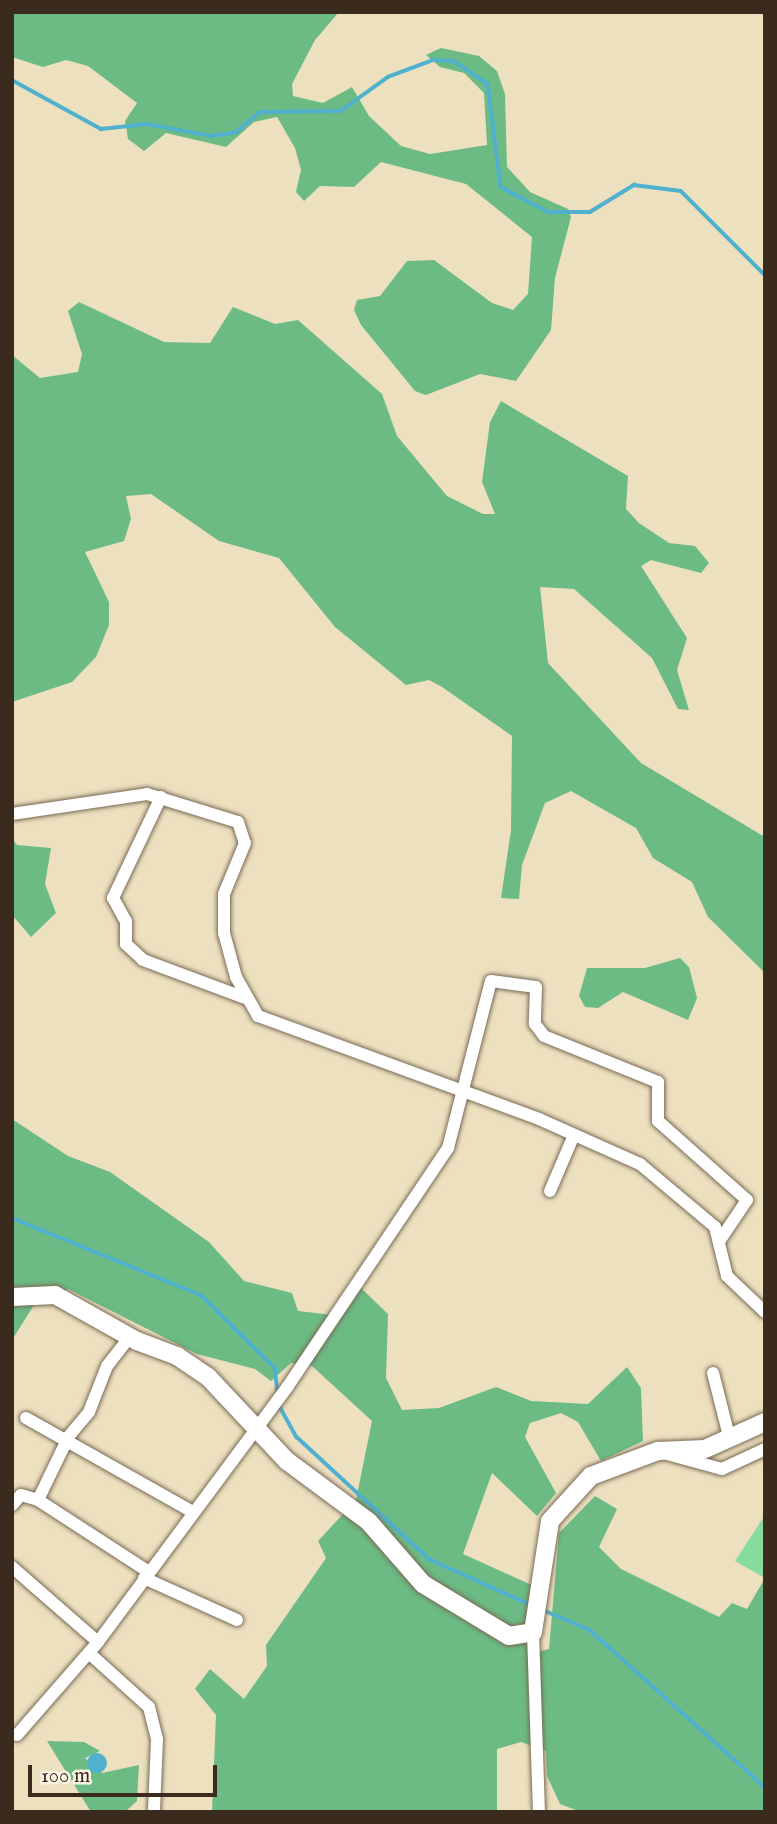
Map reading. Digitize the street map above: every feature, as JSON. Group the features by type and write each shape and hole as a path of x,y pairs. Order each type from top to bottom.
{"street":[{"path":"12,814 69,809 118,796 161,797 243,829 245,843 222,910 245,998"},
{"path":"161,797 113,898 126,922 126,944 143,960 245,998 275,1026 575,1135 640,1164 715,1227 727,1276 765,1312"},
{"path":"17,1735 98,1642 268,1408 288,1386 448,1148 464,1095 491,981 533,985 539,1033 658,1082 658,1121 745,1196 747,1209 720,1240"},
{"path":"550,1191 575,1135"},
{"path":"12,1297 55,1295 130,1337 177,1356 208,1377 254,1430 369,1522 423,1584 509,1636 538,1615"},
{"path":"38,1500 69,1436 89,1412 107,1366 130,1337"},
{"path":"713,1373 730,1440"},
{"path":"26,1418 69,1436 193,1512"},
{"path":"539,1812 538,1615 545,1536 565,1499 606,1468 658,1451 730,1440 765,1422"},
{"path":"658,1451 714,1469 765,1449"},
{"path":"12,1505 21,1495 38,1500 147,1575 237,1620"},
{"path":"12,1567 98,1642"},
{"path":"89,1653 149,1707 157,1739 154,1812"}],"green space":[{"path":"12,12 339,12 315,40 292,84 293,96 323,103 352,87 369,116 401,146 430,154 487,145 484,93 464,73 440,67 426,55 441,48 479,56 497,71 505,94 507,167 530,192 568,209 571,217 555,278 551,330 516,381 480,374 426,395 415,391 361,325 354,310 357,300 380,296 407,261 434,260 492,303 513,310 528,294 532,237 466,184 381,162 354,187 320,186 304,201 296,192 301,170 295,148 277,117 254,122 226,147 166,133 144,151 128,139 125,121 137,103 88,66 66,60 43,67 12,57"},
{"path":"79,302 164,342 210,343 233,307 275,324 298,320 382,394 397,436 447,496 483,514 495,514 482,482 490,422 501,401 628,476 626,509 639,523 669,543 695,546 709,563 701,573 651,560 641,566 687,638 677,670 689,710 678,709 652,658 574,589 540,587 548,663 641,763 765,837 765,973 708,917 692,882 653,858 636,828 571,791 545,803 522,865 519,899 501,898 511,830 512,736 429,680 406,685 335,627 279,558 219,541 151,494 126,496 131,519 124,541 85,552 109,602 109,625 96,657 72,682 12,702 12,355 40,378 78,372 82,354 68,311"},
{"path":"12,838 17,845 51,848 45,884 56,913 31,937 12,915"},
{"path":"680,958 689,967 697,998 688,1020 623,992 598,1008 585,1007 579,996 587,968 645,968"},
{"path":"12,1119 68,1156 110,1172 209,1242 244,1281 292,1293 298,1311 342,1316 360,1287 388,1314 386,1378 402,1410 439,1408 496,1387 531,1401 588,1404 627,1367 641,1388 643,1441 601,1461 578,1422 561,1413 530,1423 525,1437 556,1493 537,1516 492,1473 463,1554 536,1587 526,1627 528,1654 549,1649 559,1533 595,1496 617,1509 599,1547 621,1569 719,1617 732,1603 747,1609 765,1578 765,1812 581,1812 560,1804 547,1776 546,1751 521,1742 497,1749 497,1812 212,1812 216,1715 195,1689 210,1669 244,1699 267,1666 266,1645 326,1558 318,1541 356,1500 372,1421 312,1366 291,1363 271,1381 255,1369 197,1354 68,1289 34,1305 12,1340"},
{"path":"765,1515 765,1578 735,1561"},
{"path":"47,1741 84,1742 100,1751 85,1758 102,1773 139,1765 137,1801 125,1812 91,1812"}],"water":[{"path":"97,1753 104,1756 107,1763 104,1770 97,1773 90,1770 87,1763 90,1756"}],"waterway":[{"path":"12,80 101,129 147,124 212,136 236,132 260,112 341,111 388,77 433,60 454,61 488,84 501,187 548,212 590,212 634,185 681,191 765,275"},
{"path":"12,1218 201,1295 275,1368 278,1394"},
{"path":"279,1405 297,1437 429,1559 531,1605"},
{"path":"541,1609 590,1630 765,1787"}]}
